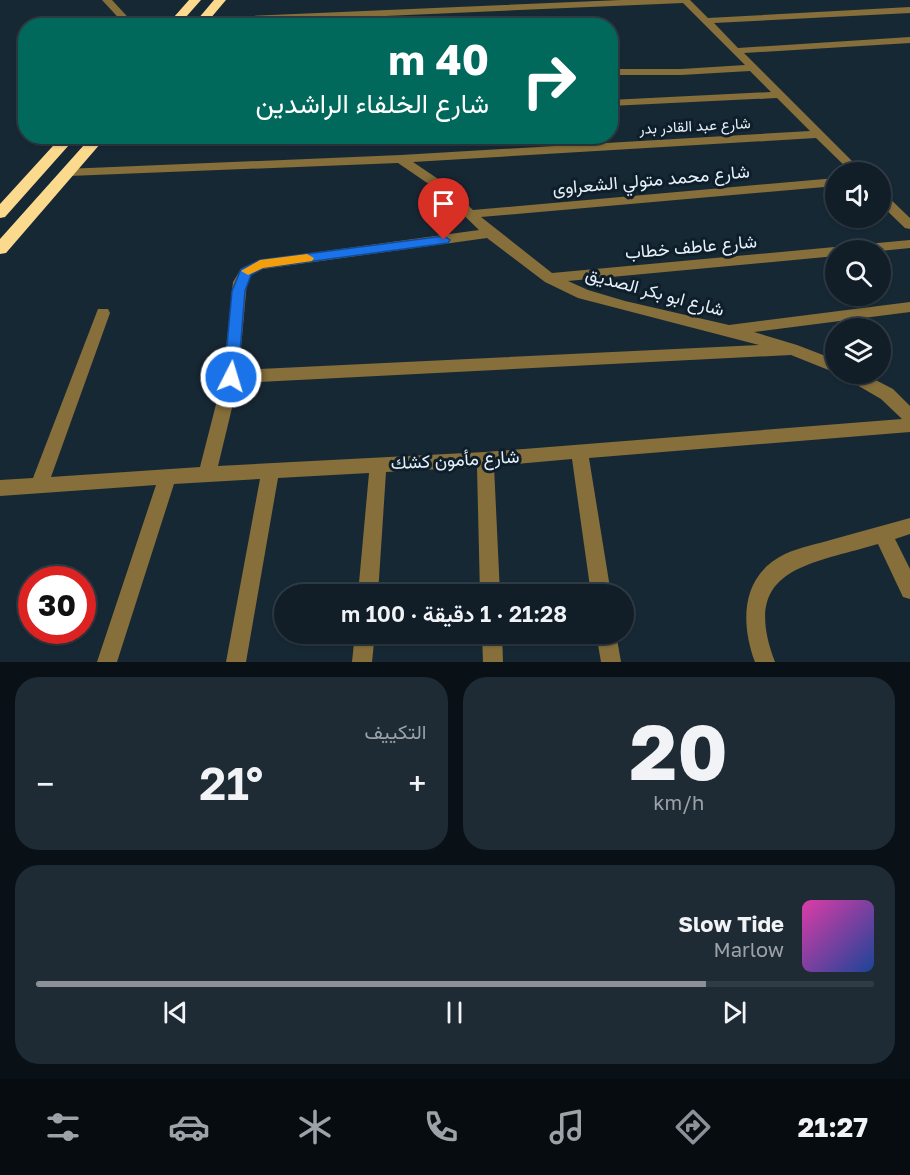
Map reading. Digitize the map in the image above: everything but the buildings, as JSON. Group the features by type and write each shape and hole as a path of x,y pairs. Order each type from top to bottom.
{"highway":[{"path":"178,18 195,0"},
{"path":"204,18 220,0"},
{"path":"0,213 63,144"},
{"path":"0,249 93,144"}],"street":[{"path":"107,0 124,18"},
{"path":"305,18 685,0 847,162"},
{"path":"706,21 910,10"},
{"path":"735,51 910,40"},
{"path":"618,72 681,72 753,68"},
{"path":"618,103 780,95"},
{"name":"شارع عبد القادر بدر","path":"69,172 401,159 819,134"},
{"name":"شارع ابو بكر الصديق","path":"401,159 443,189 490,233 550,279 583,294 728,330 792,349 825,362"},
{"name":"شارع محمد متولي الشعراوى","path":"470,214 825,183"},
{"path":"891,207 910,225"},
{"path":"207,474 231,377 240,282 246,272 254,267 490,233"},
{"path":"891,246 910,244"},
{"name":"شارع عاطف خطاب","path":"550,279 825,253"},
{"path":"728,330 910,307"},
{"path":"39,486 103,314"},
{"path":"231,377 792,349"},
{"path":"869,384 887,394 910,416"},
{"name":"شارع مأمون كشك","path":"0,488 485,459 910,425"},
{"path":"580,452 600,584"},
{"path":"485,459 490,584"},
{"path":"369,584 378,465"},
{"path":"236,662 270,471"},
{"path":"107,662 167,477"},
{"path":"765,662 755,634 754,609 760,588 773,572 790,561 910,526"},
{"path":"883,534 910,590"},
{"path":"362,662 364,644"},
{"path":"492,644 493,662"},
{"path":"608,644 610,662"}],"slow traffic":[{"path":"248,271 260,264 307,258"}],"route":[{"path":"231,377 238,291 246,272 260,264 444,240"}]}
